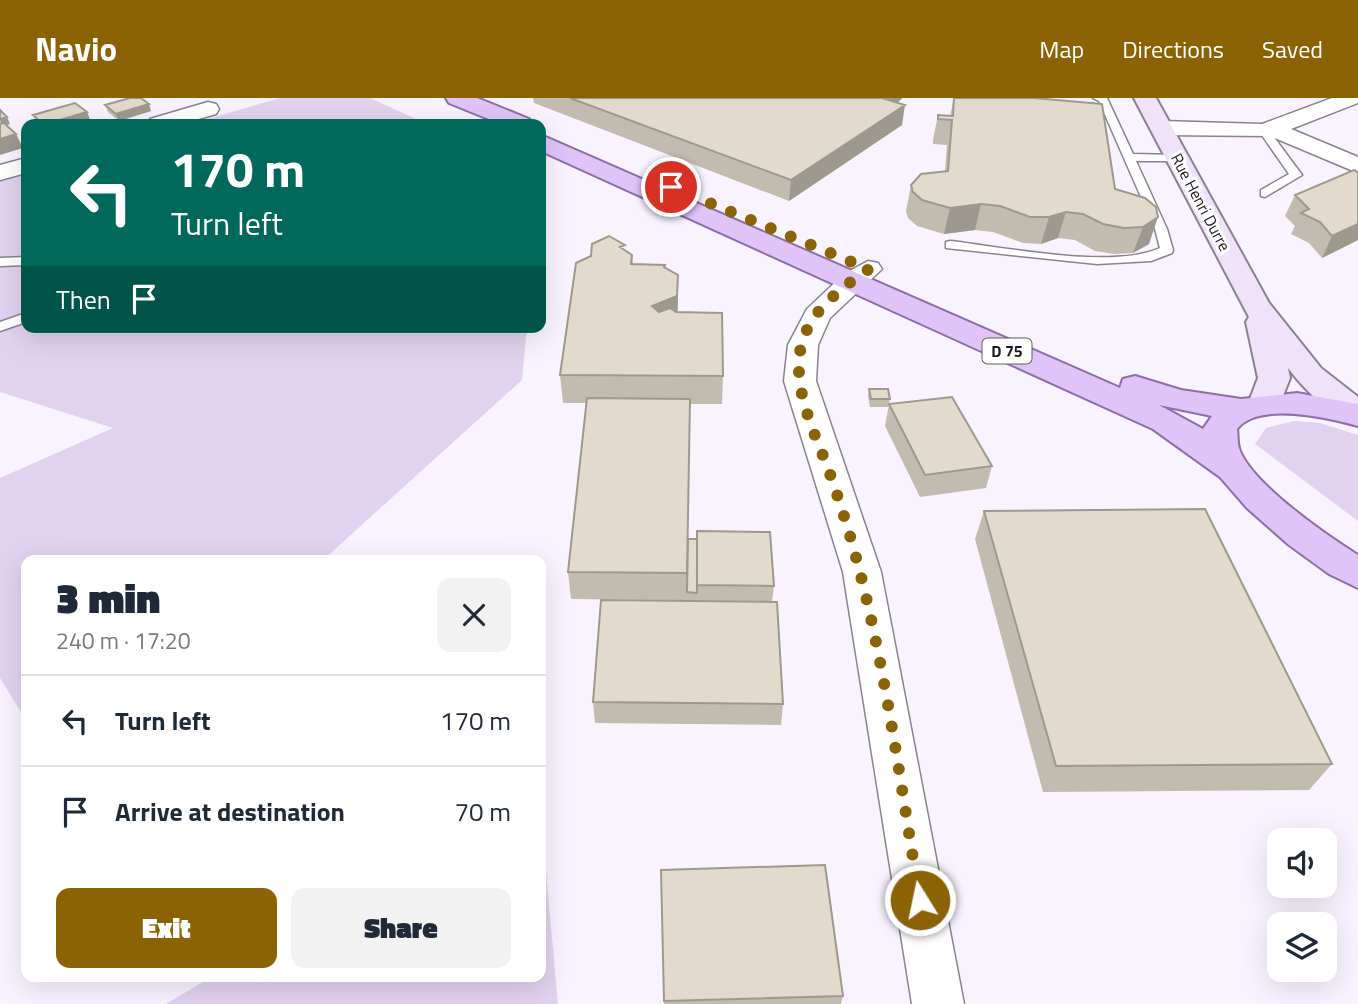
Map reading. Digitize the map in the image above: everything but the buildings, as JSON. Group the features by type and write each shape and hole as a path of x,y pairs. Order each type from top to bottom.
{"main road":[{"path":"435,98 487,119"},
{"path":"457,98 509,119"},
{"name":"D 75","path":"546,134 860,275 1164,421 1196,440 1231,468"},
{"name":"D 75","path":"546,144 1151,392 1192,403 1256,407"},
{"path":"1358,414 1304,402 1256,407 1229,419 1220,430 1220,444 1231,468 1247,489 1344,564 1358,585"}],"street":[{"name":"Rue Henri Durre","path":"1145,98 1256,306 1310,375 1358,414"},
{"path":"1271,136 1352,98"},
{"path":"175,119 208,109"},
{"path":"1169,144 1271,136 1303,142 1358,166"},
{"path":"0,173 21,167"},
{"path":"860,275 822,307 806,332 800,351 800,380 866,589 938,1004"},
{"name":"Rue Henri Durre","path":"1256,306 1273,372 1273,386 1256,407"}],"lane":[{"path":"950,245 1125,262 1158,258 1167,250 1161,229 1111,116 1102,99 1098,98"},
{"path":"1097,115 1111,116"},
{"path":"1265,193 1296,175 1271,136"},
{"path":"1129,157 1169,144"},
{"path":"0,262 21,261"},
{"path":"0,327 21,319"}],"shaded area":[{"path":"280,98 370,98 416,119 207,119"},
{"path":"21,174 21,333 526,333 522,380 329,555 21,555 21,712 0,678 0,478 113,428 0,392 0,180"},
{"path":"1294,421 1320,423 1358,435 1358,521 1255,444 1266,428"},
{"path":"546,872 558,1004 166,1004 203,982 546,982"}],"route":[{"path":"671,187 750,217 869,269 828,300 815,315 800,351 799,370 805,402 846,519 866,589 920,900"}]}
